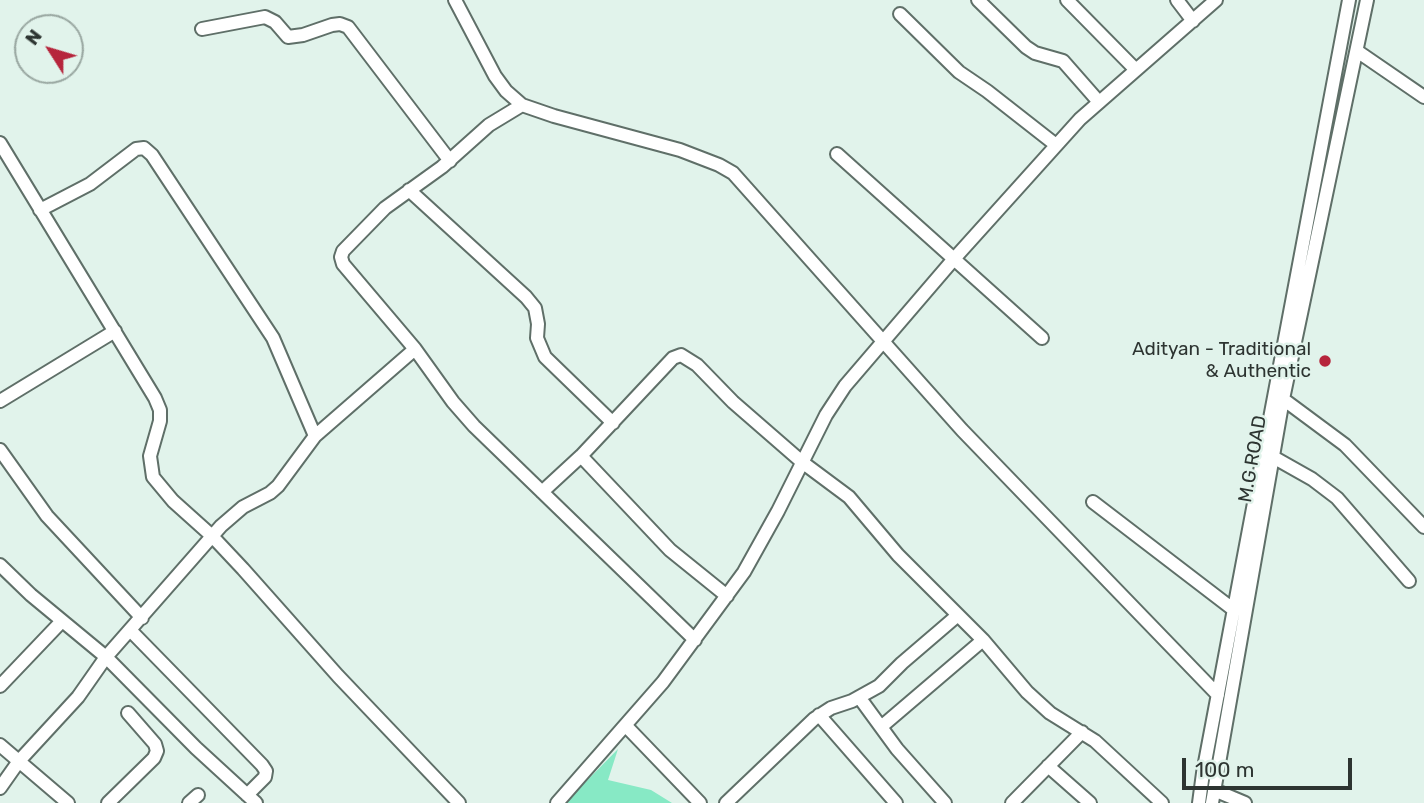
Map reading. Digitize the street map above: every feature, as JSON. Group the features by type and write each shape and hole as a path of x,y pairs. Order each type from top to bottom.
{"street":[{"path":"455,0 495,76 506,91 522,105 680,150 733,173 994,465 1218,695"},
{"path":"978,0 1026,47 1035,53 1063,61 1099,102"},
{"path":"1067,0 1136,70"},
{"path":"1177,0 1193,21"},
{"path":"557,803 626,726 695,640 744,572 834,401 883,341 1056,145 1099,102 1216,0"},
{"name":"M.G ROAD","path":"1199,803 1211,789 1349,0"},
{"name":"M.G ROAD","path":"1211,789 1218,695 1234,610 1273,457 1367,0"},
{"path":"900,14 959,72 1056,145"},
{"path":"202,29 265,17 275,22 288,37 332,25 348,27 450,161"},
{"path":"1357,51 1424,97"},
{"path":"522,105 489,125 450,161 385,208 360,231 341,257 348,272 415,349 468,419 695,640"},
{"path":"0,143 160,410 158,433 150,456 153,477 173,501 212,536 458,803"},
{"path":"40,210 90,184 136,149 144,148 152,155 273,338 315,436"},
{"path":"837,154 1042,338"},
{"path":"410,190 526,297 535,308 537,338 545,357 613,423"},
{"path":"0,401 115,331"},
{"path":"0,788 19,761 78,697 106,657 212,536 233,515 278,486 315,436 415,349"},
{"path":"542,492 581,456 673,358 681,355 697,365 733,402 802,462 849,497 898,555 983,640 1027,692 1050,713 1082,732 1162,803"},
{"path":"1283,399 1345,446 1424,527"},
{"path":"0,450 47,516 142,618"},
{"path":"581,456 663,543 727,596"},
{"path":"1273,457 1337,498 1409,581"},
{"path":"1093,502 1234,610"},
{"path":"0,565 106,657 196,748 254,801 265,777 266,771 262,765 131,631"},
{"path":"726,803 819,715 879,687 902,663 958,615"},
{"path":"0,686 62,621"},
{"path":"881,727 983,640"},
{"path":"859,697 897,749 945,803"},
{"path":"108,803 155,758 157,751 155,744 128,713"},
{"path":"819,715 896,803"},
{"path":"626,726 700,803"},
{"path":"1012,803 1082,732"},
{"path":"0,745 68,803"},
{"path":"1048,766 1090,803"},
{"path":"1211,789 1245,803"}],"shaded area":[{"path":"618,749 608,780 651,790 672,803 565,803"}],"place":[{"name":"Adityan - Traditional & Authentic","path":"1325,361"}]}
